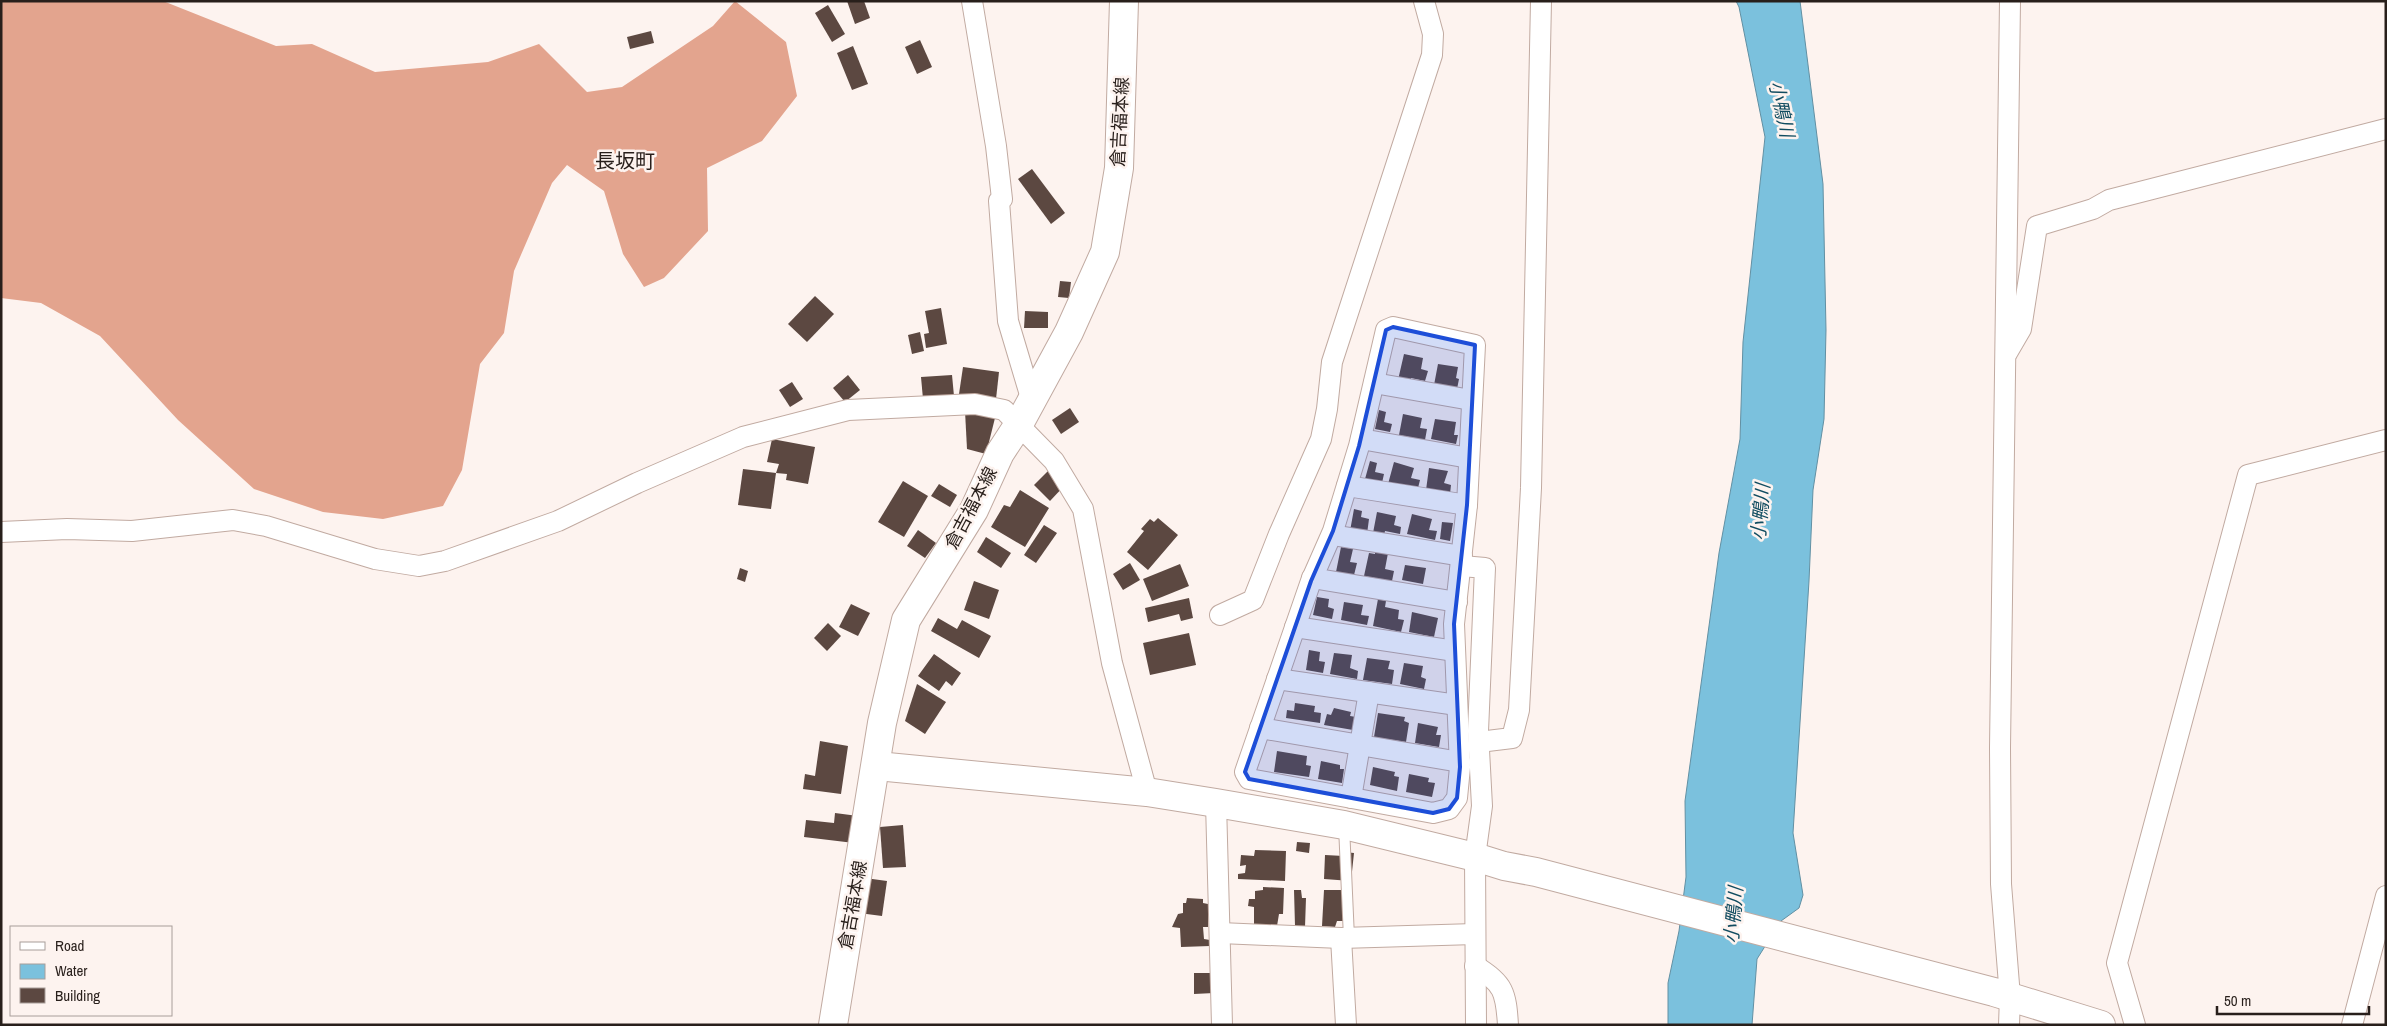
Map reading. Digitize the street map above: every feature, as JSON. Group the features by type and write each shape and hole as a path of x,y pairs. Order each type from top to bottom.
{"street":[{"path":"972,1 999,172 1002,199 998,201 1008,321 1031,398"},
{"name":"倉吉福本線","path":"833,1025 886,703 906,620 974,510 1000,453 1019,424 1031,398 1069,332 1105,252 1120,168 1124,1"},
{"path":"1220,615 1253,600 1279,534 1321,439 1327,409 1332,362 1432,55 1433,34 1424,1"},
{"path":"1479,742 1512,738 1519,710 1531,488 1541,1"},
{"path":"2009,1025 2002,995 2000,748 2010,1"},
{"path":"2006,354 2021,329 2036,226 2093,209 2109,200 2386,129"},
{"path":"1393,327 1475,345 1467,505 1454,624 1460,762 1456,798 1450,809 1433,813 1249,779 1245,772 1312,578 1332,535 1361,439 1374,383 1386,330 1393,327"},
{"path":"1374,383 1471,400"},
{"path":"1,532 67,529 132,531 233,520 266,526 375,560 419,566 445,560 558,521 637,483 743,437 848,410 975,404 1004,410 1054,461 1083,509 1112,663 1146,792"},
{"path":"1361,439 1469,458"},
{"path":"2135,1025 2117,963 2248,475 2386,440"},
{"path":"1347,486 1467,505"},
{"path":"1332,535 1462,561 1484,568 1479,742 1482,806 1475,857 1476,1025"},
{"path":"1312,578 1457,602"},
{"path":"1295,627 1455,650"},
{"path":"1277,679 1457,704"},
{"path":"1351,798 1369,692"},
{"path":"1260,728 1460,762"},
{"path":"877,766 1146,792 1344,825 1475,857 1504,866 1536,872 2002,995 2102,1025"},
{"path":"1216,803 1222,1025"},
{"path":"2352,1025 2386,896"},
{"path":"1220,933 1345,938 1475,934"},
{"path":"1345,938 1346,1025"},
{"path":"1475,966 1492,976 1506,997 1508,1025"}],"lane":[{"path":"1344,825 1345,938"}],"highlighted area":[{"path":"1393,327 1475,345 1467,505 1454,624 1460,767 1457,798 1449,809 1433,813 1249,779 1245,772 1311,581 1333,531 1359,446 1386,330"}],"shaded area":[{"path":"1,1 163,1 276,46 312,44 375,72 488,62 539,44 587,92 622,87 713,26 735,1 786,42 797,96 762,141 707,168 708,231 664,278 644,287 623,254 604,191 567,165 552,183 514,271 504,333 480,364 462,470 443,506 383,519 323,512 254,489 178,420 100,336 41,303 1,298"}],"water":[{"name":"小鴨川","path":"1736,1 1800,1 1823,184 1826,330 1824,419 1813,490 1793,833 1803,895 1799,908 1781,921 1757,959 1752,1025 1668,1025 1668,983 1679,931 1686,877 1685,801 1719,553 1740,439 1743,342 1765,137 1739,7"}],"building":[{"path":"847,1 864,1 870,18 855,24"},
{"path":"828,5 845,34 832,42 815,13"},
{"path":"651,31 654,43 630,49 627,37"},
{"path":"920,40 932,67 917,74 905,47"},
{"path":"853,46 868,84 852,90 837,53"},
{"path":"1032,169 1065,213 1051,224 1018,179"},
{"path":"1060,281 1071,282 1069,298 1058,297"},
{"path":"815,296 834,314 807,342 788,324"},
{"path":"941,308 947,344 926,348 924,334 929,333 925,311"},
{"path":"1025,311 1048,312 1048,328 1024,328"},
{"path":"920,332 924,351 912,354 908,335"},
{"path":"1404,354 1423,358 1421,369 1428,371 1425,381 1411,378 1411,382 1398,380"},
{"path":"1438,364 1458,367 1456,378 1459,379 1457,389 1434,385"},
{"path":"963,367 999,372 996,399 959,394"},
{"path":"848,375 860,390 845,402 833,388"},
{"path":"952,375 954,396 923,399 921,377"},
{"path":"792,382 803,399 790,407 779,390"},
{"path":"1070,408 1079,422 1061,434 1052,420"},
{"path":"1379,410 1386,412 1384,422 1392,424 1390,432 1375,429"},
{"path":"965,411 995,418 986,454 967,449"},
{"path":"1403,414 1422,418 1420,428 1427,429 1425,440 1399,435"},
{"path":"1435,419 1456,422 1454,435 1458,435 1456,444 1431,439"},
{"path":"772,439 815,447 808,484 786,480 787,474 776,473 779,464 767,462"},
{"path":"1370,461 1377,463 1375,472 1384,474 1382,483 1365,479"},
{"path":"1394,462 1414,468 1411,478 1420,480 1418,488 1388,484"},
{"path":"1429,468 1448,471 1444,483 1451,485 1450,494 1426,490"},
{"path":"743,469 776,473 771,509 738,505"},
{"path":"1050,469 1066,484 1050,501 1034,485"},
{"path":"903,481 928,496 904,537 878,522"},
{"path":"939,484 957,495 950,507 931,496"},
{"path":"1020,490 1049,508 1025,547 991,527 1004,505 1010,507"},
{"path":"1354,509 1362,511 1361,517 1369,519 1367,534 1350,531"},
{"path":"1377,512 1396,516 1394,525 1401,527 1400,534 1385,531 1384,536 1373,533"},
{"path":"1412,514 1432,519 1429,530 1437,531 1435,540 1407,534"},
{"path":"1158,518 1178,535 1148,570 1127,552 1144,531 1141,529 1150,519 1154,522"},
{"path":"1442,522 1453,523 1450,541 1440,539"},
{"path":"1044,525 1057,533 1036,563 1024,555"},
{"path":"918,530 936,543 925,558 907,546"},
{"path":"986,537 1011,553 1001,568 977,552"},
{"path":"1341,547 1353,549 1350,562 1357,563 1354,575 1336,572"},
{"path":"1375,551 1388,553 1385,569 1394,571 1392,581 1364,576 1369,553 1375,554"},
{"path":"1130,563 1140,580 1123,590 1113,574"},
{"path":"1180,564 1189,586 1152,601 1143,579"},
{"path":"1405,565 1426,568 1423,584 1402,580"},
{"path":"740,568 748,571 745,582 737,579"},
{"path":"974,581 999,590 989,619 964,610"},
{"path":"1317,597 1329,599 1328,607 1334,609 1332,619 1313,615"},
{"path":"1189,598 1193,618 1181,621 1179,614 1148,622 1145,608"},
{"path":"1378,599 1386,601 1385,607 1399,610 1398,619 1404,620 1401,632 1373,626"},
{"path":"1344,602 1363,605 1361,615 1369,616 1367,625 1341,620"},
{"path":"851,604 870,613 858,636 839,627"},
{"path":"1412,612 1438,618 1434,637 1409,632"},
{"path":"938,618 957,629 962,620 991,636 979,658 931,631"},
{"path":"828,623 841,636 827,651 814,638"},
{"path":"1189,633 1196,665 1150,675 1143,643"},
{"path":"1309,650 1320,652 1319,661 1325,662 1323,673 1306,670"},
{"path":"1334,653 1352,655 1350,668 1358,671 1357,679 1330,674"},
{"path":"934,654 961,673 952,686 946,681 939,691 918,676"},
{"path":"1367,658 1390,661 1388,669 1394,670 1392,684 1363,680"},
{"path":"1404,663 1423,666 1421,677 1426,679 1424,689 1400,684"},
{"path":"917,684 946,702 925,734 905,721"},
{"path":"1295,703 1315,706 1314,712 1321,713 1320,723 1286,718 1287,710 1294,711"},
{"path":"1334,708 1351,712 1350,716 1356,717 1353,730 1324,725 1327,714 1331,715"},
{"path":"1378,713 1405,717 1404,721 1409,723 1406,742 1374,737"},
{"path":"1418,723 1438,727 1436,735 1441,735 1439,747 1415,743"},
{"path":"820,741 848,746 841,794 803,789 805,774 815,776"},
{"path":"1277,751 1307,756 1306,765 1311,766 1309,777 1274,772"},
{"path":"1321,761 1340,765 1340,769 1344,769 1342,783 1318,779"},
{"path":"1373,767 1395,772 1394,776 1399,777 1397,791 1370,785"},
{"path":"1409,774 1429,778 1428,782 1435,783 1432,797 1406,792"},
{"path":"835,813 858,816 854,843 804,837 806,820 834,823"},
{"path":"903,825 906,867 883,868 880,827"},
{"path":"1297,842 1310,843 1309,853 1296,851"},
{"path":"1255,850 1286,851 1285,881 1238,879 1238,874 1245,873 1246,865 1240,866 1241,855 1254,856"},
{"path":"1344,852 1354,853 1351,881 1324,879 1325,855 1344,856"},
{"path":"865,878 887,881 882,916 859,913"},
{"path":"1263,887 1284,888 1283,914 1279,914 1277,926 1254,925 1254,907 1248,906 1249,899 1255,899 1255,891 1263,890"},
{"path":"1294,890 1301,890 1302,898 1306,898 1305,927 1295,926"},
{"path":"1324,890 1351,890 1344,921 1337,921 1335,927 1322,926"},
{"path":"1187,898 1203,899 1203,903 1208,904 1208,927 1203,927 1204,939 1210,940 1210,946 1181,947 1180,928 1172,927 1178,914 1183,913 1183,903 1186,903"},
{"path":"1194,973 1214,973 1214,993 1194,994"}],"district":[{"name":"長坂町","path":"625,161"}]}
